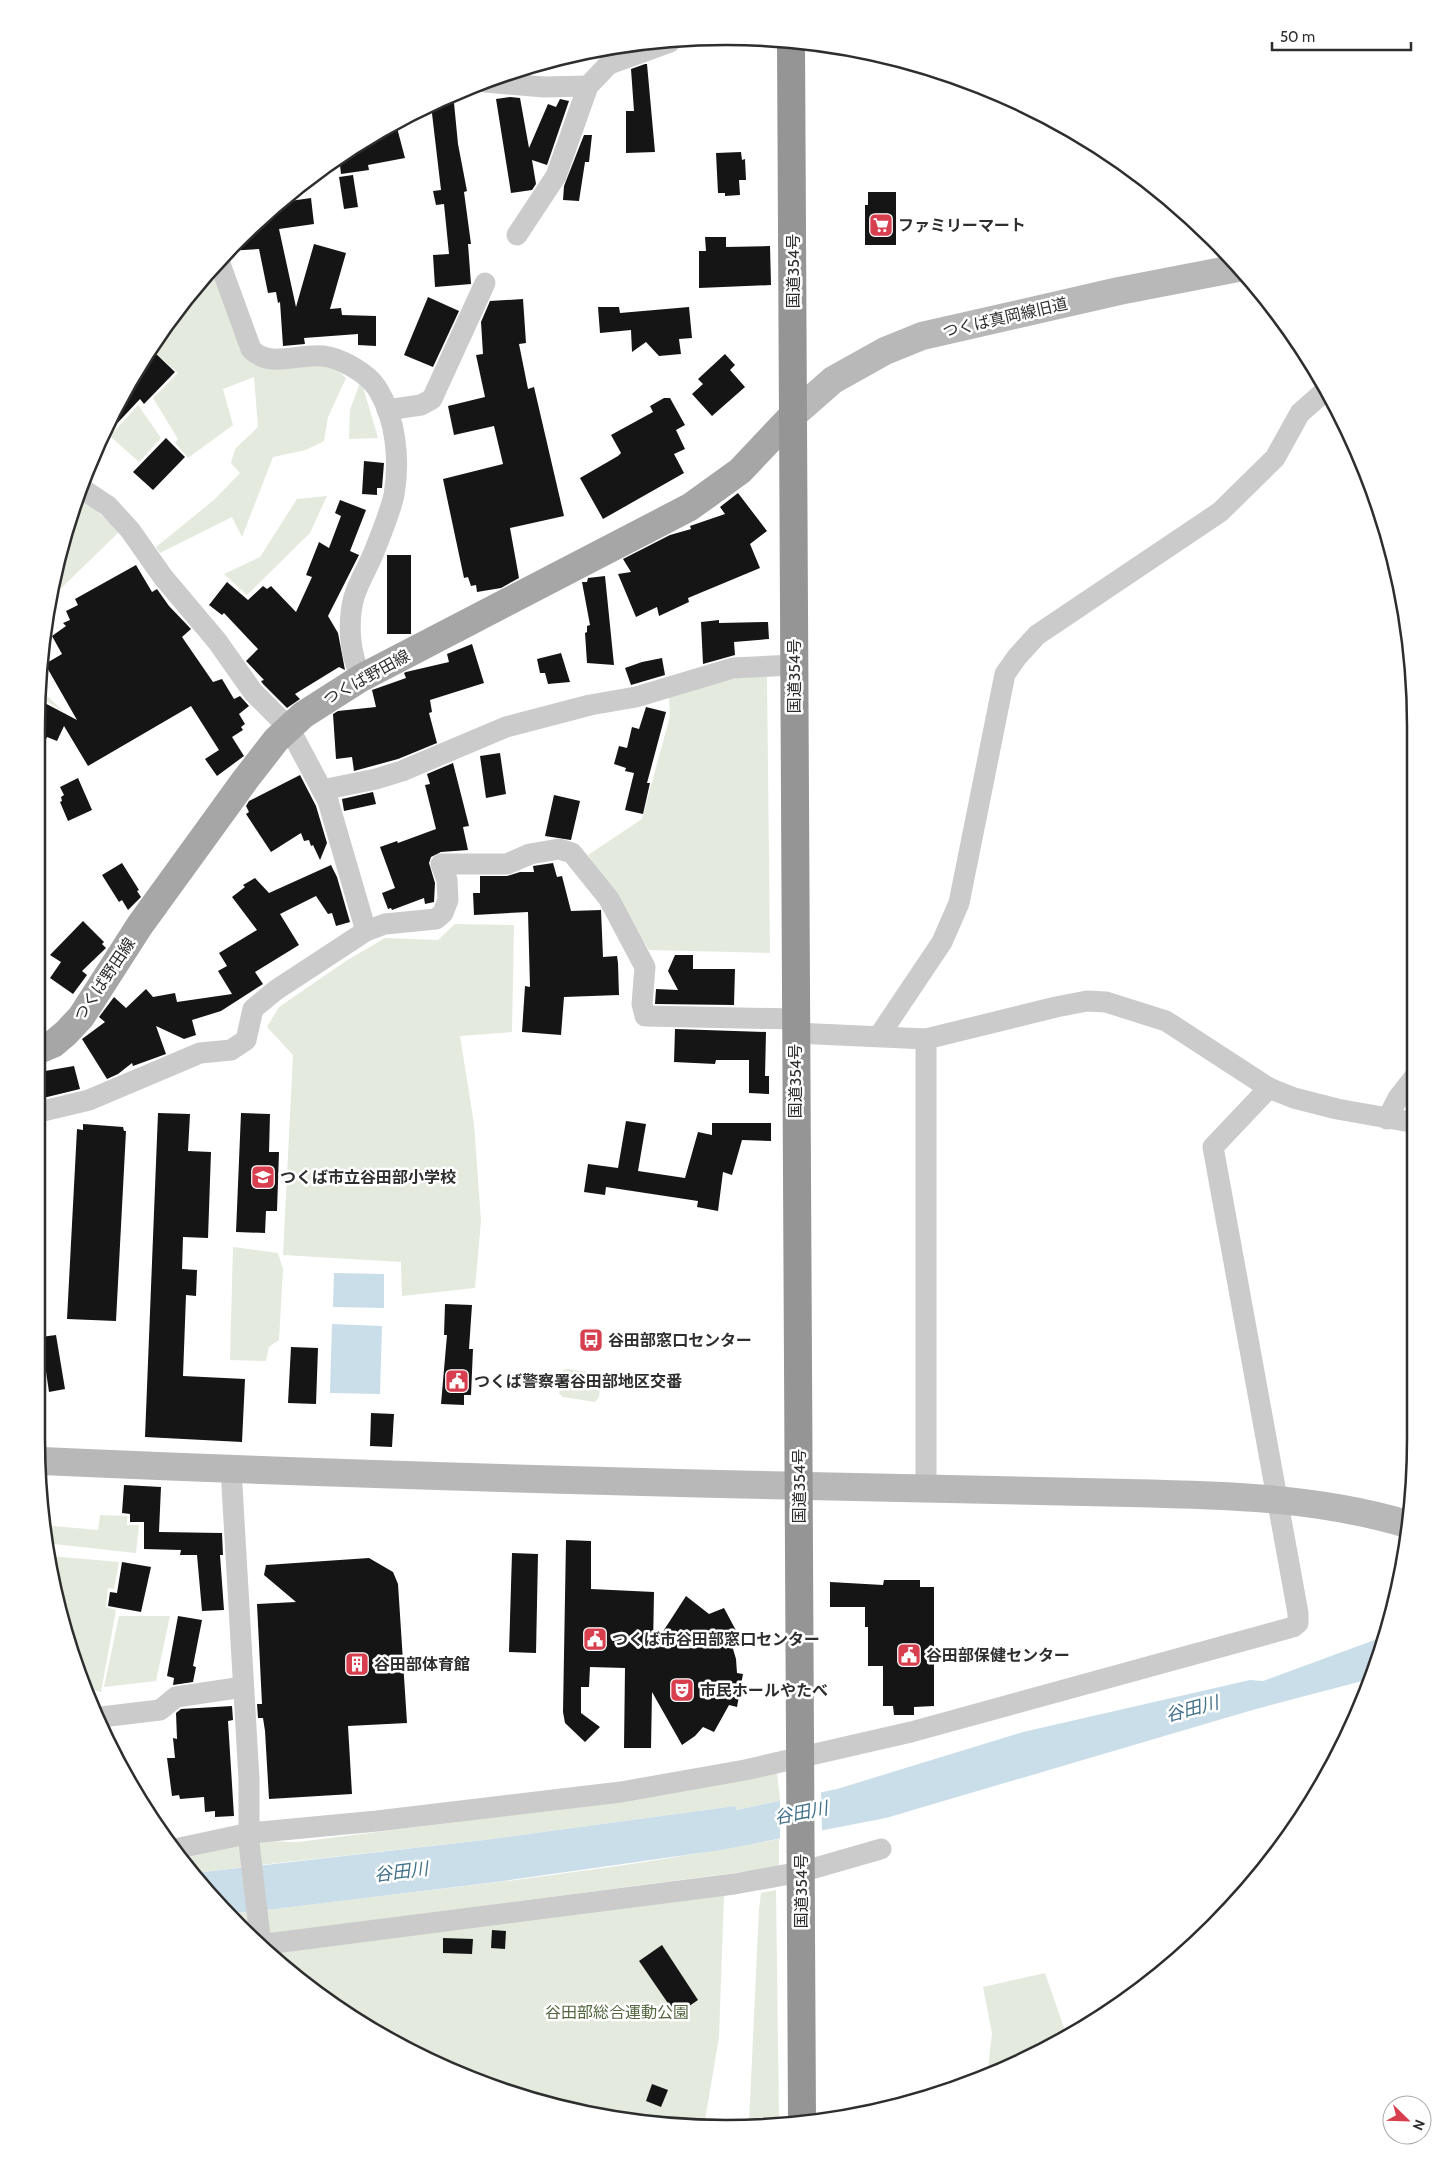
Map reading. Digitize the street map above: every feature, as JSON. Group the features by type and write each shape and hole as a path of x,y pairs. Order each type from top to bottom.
{"highway":[{"name":"国道354号","path":"791,48 802,2115"}],"main road":[{"name":"つくば野田線","path":"45,1047 53,1044 81,1017 146,917 245,780 289,728 314,706 361,678 690,507 740,471 792,416"}],"street":[{"path":"517,235 556,176 588,86 612,55"},
{"path":"501,83 544,87 588,86"},
{"path":"222,268 251,349 258,356 274,360 324,356 347,365 368,377 377,388 387,410 394,439 396,463 394,496 374,551 354,596 351,614 350,628 355,666 361,678"},
{"name":"つくば真岡線旧道","path":"792,416 832,380 885,352 922,336 1119,291 1231,269"},
{"path":"387,410 421,405 432,400 485,283"},
{"path":"880,1036 942,942 959,904 1005,674 1017,657 1038,635 1220,512 1275,458 1300,414 1321,395"},
{"path":"87,492 108,506 130,530 163,577 217,641 253,692 289,728 328,801 366,931"},
{"path":"322,790 376,779 402,771 515,725 590,705 636,697 733,668 794,665"},
{"path":"45,1111 89,1100 200,1053 232,1050 246,1040 253,1009 276,990 366,931 385,924 436,919 443,912 448,900 447,880 441,864 507,864 530,854 559,848 572,853 609,899 645,967 642,1004 645,1016 795,1026 880,1036 926,1039 1056,1007 1087,1001 1106,1002 1166,1021 1269,1088 1294,1098 1337,1110 1407,1122"},
{"path":"926,1039 926,1489"},
{"path":"1388,1119 1398,1098 1407,1086"},
{"path":"182,1848 377,1821 621,1792 799,1764 1293,1628 1298,1624 1298,1613 1213,1147 1269,1088"},
{"path":"45,1461 231,1470 800,1486 1175,1494 1312,1502 1367,1512 1402,1522"},
{"path":"231,1470 249,1779 250,1838 259,1935"},
{"path":"104,1717 160,1710 176,1697 243,1688"},
{"path":"266,1941 724,1885 881,1849"}],"green space":[{"path":"217,274 247,356 254,365 331,365 346,378 328,417 324,441 306,450 273,457 242,537 232,517 160,553 156,547 215,499 240,473 231,463 235,449 258,427 254,377 223,389 233,425 188,458 175,443 178,439 153,398 178,373 156,354 186,311"},
{"path":"361,380 378,438 349,439 350,410"},
{"path":"138,405 161,438 139,462 110,436"},
{"path":"327,496 310,533 247,595 224,574 260,557 297,499"},
{"path":"84,500 120,531 59,591 68,550"},
{"path":"741,677 767,677 770,953 649,950 588,855 642,819 670,716 669,698 693,688"},
{"path":"46,694 63,711 46,701"},
{"path":"455,924 514,925 512,1032 460,1036 474,1124 481,1221 475,1288 402,1296 401,1262 283,1255 293,1055 267,1027 279,1007 346,961 385,938 438,940"},
{"path":"233,1247 278,1253 283,1269 279,1340 269,1347 266,1361 230,1360"},
{"path":"568,1369 600,1374 602,1376 599,1397 595,1402 563,1397 559,1393 563,1370"},
{"path":"100,1515 127,1516 127,1525 139,1525 136,1553 54,1544 51,1526 98,1530"},
{"path":"56,1556 119,1562 114,1589 108,1588 106,1607 116,1610 101,1692 93,1690 81,1658 68,1615"},
{"path":"119,1616 170,1616 156,1681 104,1687"},
{"path":"777,1771 780,1801 735,1810 735,1806 484,1840 260,1865 258,1841 298,1842 568,1808"},
{"path":"779,1839 779,1867 269,1934 265,1910 587,1870 715,1851"},
{"path":"242,1844 245,1867 201,1872 189,1857"},
{"path":"776,1890 779,2118 749,2119 759,1909 761,1893"},
{"name":"谷田部総合運動公園","path":"724,1894 719,2037 705,2120 681,2119 593,2107 507,2084 465,2068 385,2029 311,1979 277,1951"},
{"path":"250,1912 250,1926 244,1921 236,1913"},
{"path":"1045,1973 1064,2030 1027,2050 988,2068 992,2033 983,1987"}],"water":[{"path":"334,1273 384,1274 384,1308 333,1307"},
{"path":"332,1324 382,1326 380,1394 330,1393"},
{"name":"谷田川","path":"1377,1639 1362,1681 1256,1709 886,1818 721,1850 496,1882 250,1912 236,1913 201,1872 484,1840 735,1806 736,1810 837,1789 1023,1732 1250,1680 1263,1681"}],"pier":[{"path":"821,1790 822,1833 780,1841 780,1798"}],"building":[{"path":"647,64 655,152 626,153 626,111 634,111 631,69"},
{"path":"520,98 529,148 548,104 556,107 560,99 569,101 547,165 532,160 536,184 532,190 511,193 496,99"},
{"path":"454,103 458,144 467,191 464,192 471,244 468,244 471,284 435,287 433,255 449,254 444,204 436,205 433,191 441,190 432,112"},
{"path":"398,130 405,158 368,165 369,170 341,174 340,166"},
{"path":"584,135 592,135 589,162 585,162 579,201 563,200 564,186"},
{"path":"741,152 742,160 745,159 746,180 739,180 740,195 725,196 725,193 718,193 716,153"},
{"path":"353,175 358,207 344,209 339,177"},
{"name":"ファミリーマート","path":"868,192 896,192 896,245 865,245 865,205 868,205"},
{"path":"311,198 314,224 279,229 296,307 314,244 346,253 330,309 341,308 342,315 376,316 376,346 358,345 358,334 304,338 305,344 283,346 280,302 278,303 276,292 268,293 259,249 238,250 293,201"},
{"path":"705,237 726,237 726,247 770,246 771,285 699,288 699,251 706,251"},
{"path":"428,297 459,311 433,367 404,355"},
{"path":"523,299 526,343 519,344 528,389 534,387 564,516 510,528 519,578 501,588 477,592 476,585 471,586 468,577 464,578 443,479 503,464 494,426 454,435 448,406 485,397 476,355 483,354 481,322 490,301"},
{"path":"598,307 619,307 620,313 689,307 692,338 679,339 681,354 659,356 646,342 632,352 631,330 600,333"},
{"path":"156,354 175,372 144,404 140,399 114,426 136,385"},
{"path":"725,354 735,365 730,370 745,387 712,416 692,394 703,384 698,379"},
{"path":"664,398 670,398 685,425 676,430 685,449 674,454 684,473 603,519 580,478 618,456 621,453 611,435 653,412 650,406"},
{"path":"166,438 185,457 153,490 133,472"},
{"path":"364,461 384,463 382,488 377,488 377,495 362,494"},
{"path":"738,493 767,531 750,544 760,568 688,598 689,602 659,616 657,607 636,617 618,574 631,572 623,559 670,535 691,529 690,526 725,514 720,507"},
{"path":"340,500 366,510 350,551 359,555 328,616 338,633 345,670 339,667 295,694 300,699 287,708 263,684 261,681 264,680 246,661 258,649 224,613 222,615 209,605 227,582 248,600 263,586 267,589 271,586 296,612 312,577 306,575 319,542 329,548 341,516 335,513"},
{"path":"387,555 411,555 411,634 387,634"},
{"path":"136,565 152,592 157,589 169,606 191,629 182,637 213,682 222,679 234,699 240,696 249,706 239,714 245,724 241,727 243,730 232,737 244,756 217,776 205,759 219,750 191,706 88,766 64,726 57,741 47,737 45,742 46,703 77,720 47,668 48,662 62,654 52,636 66,626 63,623 70,620 66,611 78,605 75,599"},
{"path":"605,576 614,665 587,663 585,633 587,632 587,626 590,625 582,582 587,582 588,578"},
{"path":"719,620 719,623 768,622 769,639 734,642 735,655 703,664 701,622"},
{"path":"472,644 484,683 430,700 432,712 429,713 437,743 398,759 354,771 352,757 336,759 333,714 338,711 376,707 372,690 406,678 404,673 406,672 449,662 447,654"},
{"path":"561,653 570,682 548,684 545,673 540,673 537,659"},
{"path":"662,658 665,675 631,685 625,668"},
{"path":"646,707 666,712 647,783 650,783 643,814 625,810 634,773 625,771 626,768 614,764 619,746 627,748 632,727 639,729"},
{"path":"500,753 506,794 486,798 480,756"},
{"path":"453,763 469,826 463,827 468,850 441,852 431,857 429,863 435,883 434,902 425,904 424,898 392,910 391,908 388,909 382,893 395,888 380,847 397,841 398,843 436,829 425,785 430,784 427,774"},
{"path":"300,775 316,806 327,843 320,860 313,845 311,846 309,840 304,841 301,833 271,852 246,814 249,812 246,806 249,801"},
{"path":"78,778 92,810 68,821 60,802 62,801 61,797 64,795 60,787"},
{"path":"373,792 376,804 344,811 342,799"},
{"path":"554,795 580,801 571,840 545,836"},
{"path":"122,863 139,890 137,891 141,897 128,910 122,900 119,902 102,875"},
{"path":"553,863 557,877 562,876 571,911 601,910 603,957 617,956 618,963 619,995 564,997 561,1035 522,1032 525,986 530,987 528,912 474,915 473,893 480,893 480,876 507,876 520,872 534,872 533,866"},
{"path":"331,865 337,877 350,922 336,926 332,913 328,914 316,896 280,914 299,945 255,972 263,984 221,1011 192,1020 196,1035 184,1039 156,1026 166,1054 133,1066 132,1063 118,1074 107,1079 82,1039 105,1022 99,1017 114,997 126,1008 146,989 153,997 175,993 177,1002 232,994 218,971 227,966 219,953 257,930 232,897 245,887 243,885 255,878 269,893"},
{"path":"83,921 104,942 102,944 106,948 82,971 87,975 73,994 50,978 61,962 50,955"},
{"path":"675,955 693,955 693,969 735,969 734,1005 655,1004 656,989 678,990 668,971"},
{"path":"675,1029 766,1032 765,1076 769,1076 769,1094 749,1093 749,1060 716,1060 715,1064 674,1062"},
{"path":"74,1066 80,1089 45,1098 45,1071"},
{"path":"158,1113 190,1114 188,1151 211,1152 208,1238 183,1237 182,1269 197,1270 196,1296 186,1295 183,1376 245,1379 242,1442 145,1437"},
{"path":"241,1113 270,1114 269,1152 279,1152 277,1211 266,1211 265,1233 236,1232"},
{"path":"626,1121 646,1124 638,1171 685,1178 698,1132 712,1135 712,1123 771,1123 771,1141 742,1140 732,1175 723,1172 718,1211 697,1207 698,1201 606,1187 605,1195 584,1192 588,1164 618,1168"},
{"path":"83,1124 123,1127 124,1131 126,1131 116,1321 67,1319 77,1129 83,1130"},
{"path":"445,1304 472,1305 469,1349 473,1349 471,1395 464,1395 464,1405 441,1404 447,1335 444,1335"},
{"path":"56,1335 65,1389 49,1392 45,1364 45,1336"},
{"path":"291,1347 318,1348 316,1404 288,1403"},
{"path":"371,1413 394,1414 392,1447 370,1446"},
{"path":"124,1485 161,1487 159,1532 222,1533 223,1555 220,1555 224,1610 202,1611 197,1555 180,1555 181,1550 144,1549 144,1522 130,1522 130,1514 122,1513"},
{"name":"市民ホールやたべ","path":"566,1540 591,1541 591,1589 654,1592 653,1647 686,1596 709,1614 724,1608 740,1638 731,1642 736,1659 737,1673 743,1674 737,1707 729,1705 714,1732 703,1727 695,1736 682,1745 652,1692 651,1748 624,1748 625,1668 590,1667 589,1687 581,1687 581,1713 600,1727 585,1742 565,1723 563,1712"},
{"path":"512,1553 538,1554 536,1653 509,1652"},
{"path":"369,1558 393,1572 398,1584 407,1723 348,1726 352,1794 269,1799 265,1731 263,1718 258,1718 257,1704 262,1704 257,1604 296,1602 264,1575 266,1565"},
{"path":"122,1562 151,1567 141,1612 108,1606 110,1592 117,1593"},
{"name":"谷田部保健センター","path":"884,1580 920,1580 920,1587 934,1587 934,1706 914,1707 914,1715 894,1715 893,1706 883,1706 883,1666 868,1666 868,1627 865,1627 865,1607 830,1607 830,1582 883,1585"},
{"path":"178,1616 202,1620 193,1666 196,1667 193,1682 173,1685 174,1678 167,1676"},
{"path":"232,1706 233,1720 228,1721 234,1816 215,1817 215,1811 205,1812 204,1797 180,1799 179,1795 172,1796 167,1758 175,1758 173,1738 177,1739 176,1713 181,1709"},
{"path":"492,1930 506,1931 505,1949 491,1948"},
{"path":"443,1938 473,1939 472,1954 443,1953"},
{"path":"662,1945 698,2000 676,2015 639,1961"},
{"path":"652,2084 668,2090 661,2107 646,2101"}],"place":[{"name":"ファミリーマート","path":"881,225"},
{"name":"つくば市立谷田部小学校","path":"263,1177"},
{"name":"谷田部窓口センター","path":"591,1340"},
{"name":"つくば警察署谷田部地区交番","path":"457,1381"},
{"name":"つくば市谷田部窓口センター","path":"595,1639"},
{"name":"谷田部保健センター","path":"909,1655"},
{"name":"谷田部体育館","path":"357,1664"},
{"name":"市民ホールやたべ","path":"682,1690"}]}
